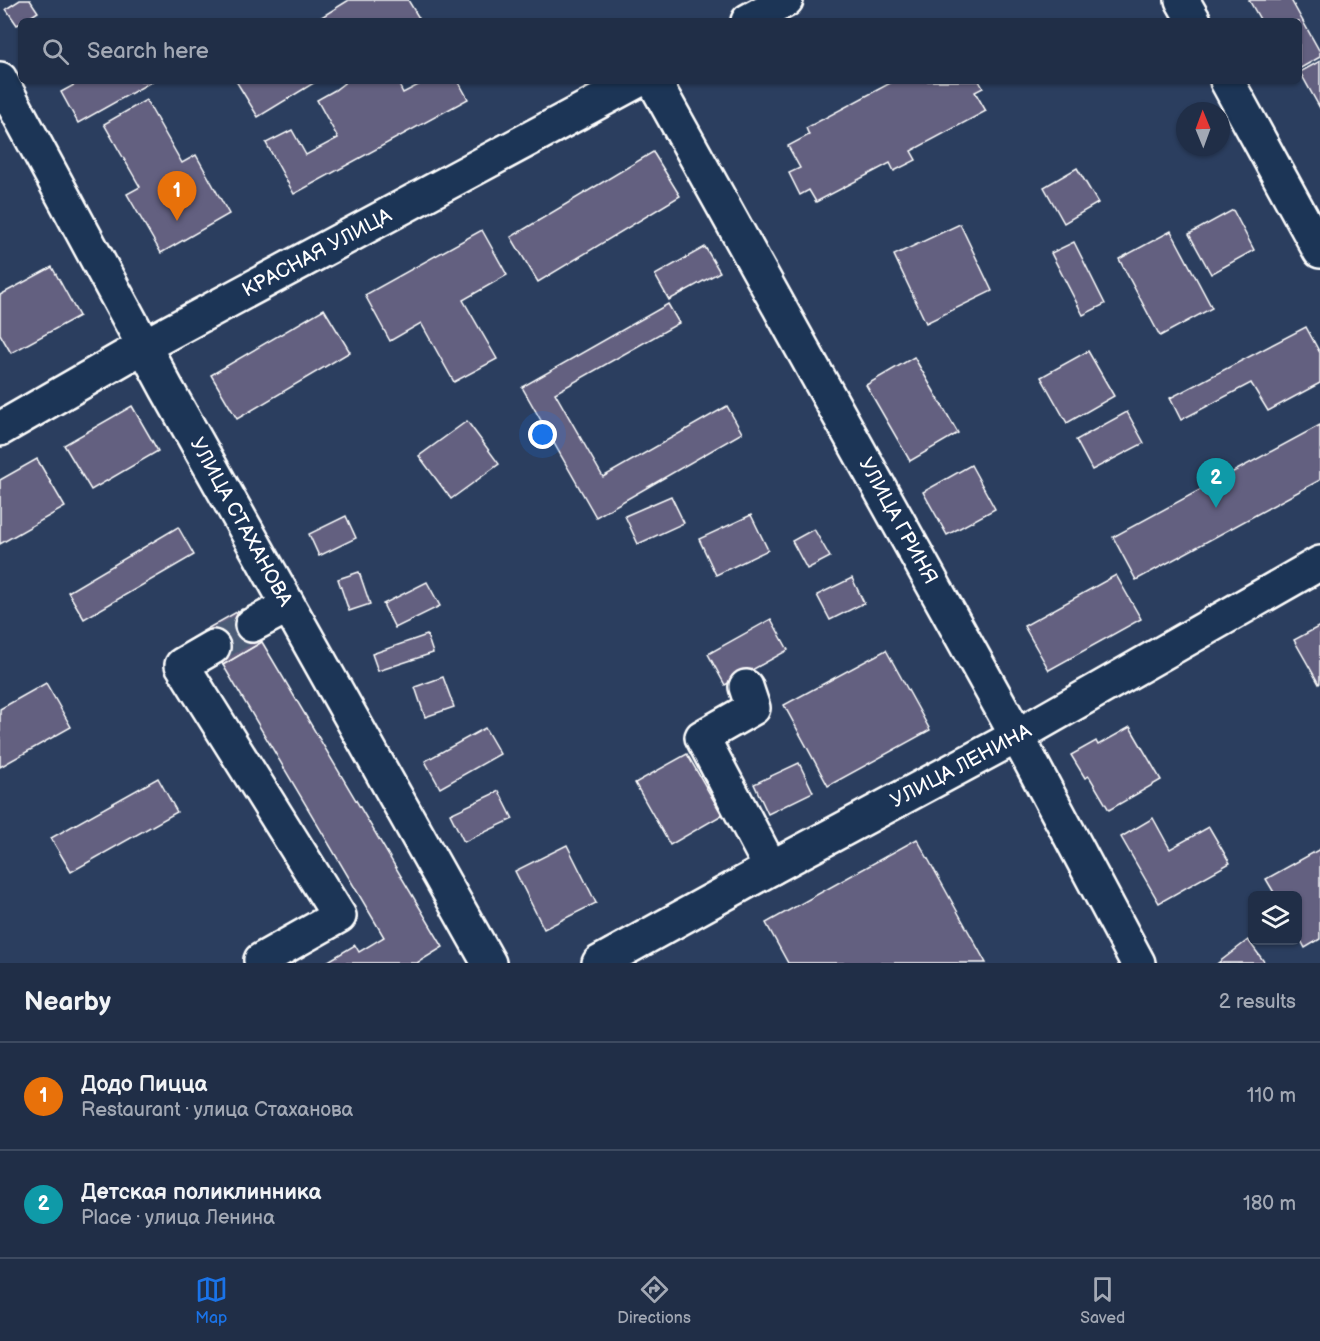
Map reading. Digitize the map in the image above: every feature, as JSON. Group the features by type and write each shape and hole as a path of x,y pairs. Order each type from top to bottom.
{"street":[{"path":"753,18 786,0"},
{"path":"1182,0 1192,18"},
{"name":"УЛИЦА СТАХАНОВА","path":"0,79 144,346 489,963"},
{"name":"КРАСНАЯ УЛИЦА","path":"0,429 144,346 631,84"},
{"name":"УЛИЦА ГРИНЯ","path":"656,84 1017,736 1138,963"},
{"path":"1229,84 1320,251"},
{"name":"УЛИЦА ЛЕНИНА","path":"599,963 1017,736 1320,563"},
{"path":"252,625 288,606"},
{"path":"213,648 182,665 339,916 261,960"},
{"path":"746,687 753,708 702,737 771,868"}],"building":[{"path":"20,0 30,0 38,12 29,18 18,18 17,25 6,9"},
{"path":"349,0 408,0 419,18 320,18"},
{"path":"1249,0 1291,0 1301,18 1259,18"},
{"path":"1302,20 1320,52 1320,57 1302,67"},
{"path":"1320,61 1320,108 1302,76 1302,71"},
{"path":"76,84 148,84 78,123 61,92"},
{"path":"238,84 312,84 258,117"},
{"path":"343,84 398,84 403,93 420,84 460,84 468,99 294,194 266,143 292,130 306,155 338,138 317,100"},
{"path":"888,84 981,84 983,88 975,92 986,111 911,151 916,160 894,171 890,163 816,202 809,190 800,195 789,173 800,168 788,146 809,135 806,128"},
{"path":"146,100 182,163 196,155 229,214 161,253 127,194 140,187 104,124"},
{"path":"653,152 680,196 538,282 511,237"},
{"path":"1077,168 1098,203 1064,223 1044,187"},
{"path":"1233,210 1254,250 1211,274 1189,234"},
{"path":"960,224 992,291 926,323 894,255"},
{"path":"482,230 507,275 463,300 497,359 454,382 421,323 390,341 365,295"},
{"path":"1171,231 1212,308 1160,336 1119,259"},
{"path":"1074,242 1105,304 1083,315 1051,253"},
{"path":"705,247 720,272 669,300 655,275"},
{"path":"52,267 79,316 11,353 0,334 0,295"},
{"path":"668,304 679,323 555,393 603,477 727,406 742,433 596,517 522,387"},
{"path":"324,309 350,352 237,419 211,375"},
{"path":"1306,327 1320,353 1320,383 1268,411 1251,383 1181,420 1170,398"},
{"path":"1088,351 1114,396 1067,423 1041,377"},
{"path":"914,357 958,433 910,461 866,385"},
{"path":"132,406 158,451 91,490 64,445"},
{"path":"1127,412 1144,443 1092,470 1076,440"},
{"path":"467,421 499,464 451,499 419,456"},
{"path":"1320,425 1320,480 1136,580 1113,537"},
{"path":"37,459 65,507 0,544 0,480"},
{"path":"971,465 995,509 947,535 923,492"},
{"path":"671,496 684,523 638,544 625,516"},
{"path":"751,515 768,550 716,575 699,539"},
{"path":"346,516 356,538 319,556 309,534"},
{"path":"178,527 194,555 84,619 68,592"},
{"path":"814,529 830,557 807,569 792,541"},
{"path":"359,572 370,604 349,611 338,579"},
{"path":"1116,575 1141,619 1049,670 1024,626"},
{"path":"852,578 864,603 830,620 817,595"},
{"path":"427,582 440,606 395,628 383,604"},
{"path":"242,609 262,642 223,665 203,631"},
{"path":"771,619 788,650 725,685 708,654"},
{"path":"1320,626 1320,683 1319,684 1294,640"},
{"path":"427,635 433,653 378,671 372,654"},
{"path":"262,642 443,947 417,963 325,963 355,945 359,952 384,937 223,665"},
{"path":"886,650 930,730 828,786 784,705"},
{"path":"443,677 454,707 425,717 415,687"},
{"path":"46,683 71,727 0,767 0,709"},
{"path":"1130,727 1161,780 1109,810 1089,776 1085,778 1071,755 1096,741 1098,745"},
{"path":"485,728 500,754 440,788 425,761"},
{"path":"687,754 722,815 670,845 635,783"},
{"path":"799,763 813,792 768,814 754,784"},
{"path":"158,778 177,812 71,872 51,838"},
{"path":"499,791 513,819 464,842 450,814"},
{"path":"1153,818 1170,849 1209,827 1230,863 1159,903 1121,837"},
{"path":"917,839 986,963 788,963 766,923"},
{"path":"567,845 596,903 544,929 515,871"},
{"path":"1320,849 1320,939 1305,948 1302,942 1302,891 1273,891 1266,879"},
{"path":"1248,940 1248,945 1252,945 1265,963 1218,963"}],"tunnel":[{"path":"213,647 252,625"}],"place":[{"name":"Додо Пицца","path":"177,221"},
{"name":"Детская поликлинника","path":"1216,508"}]}
